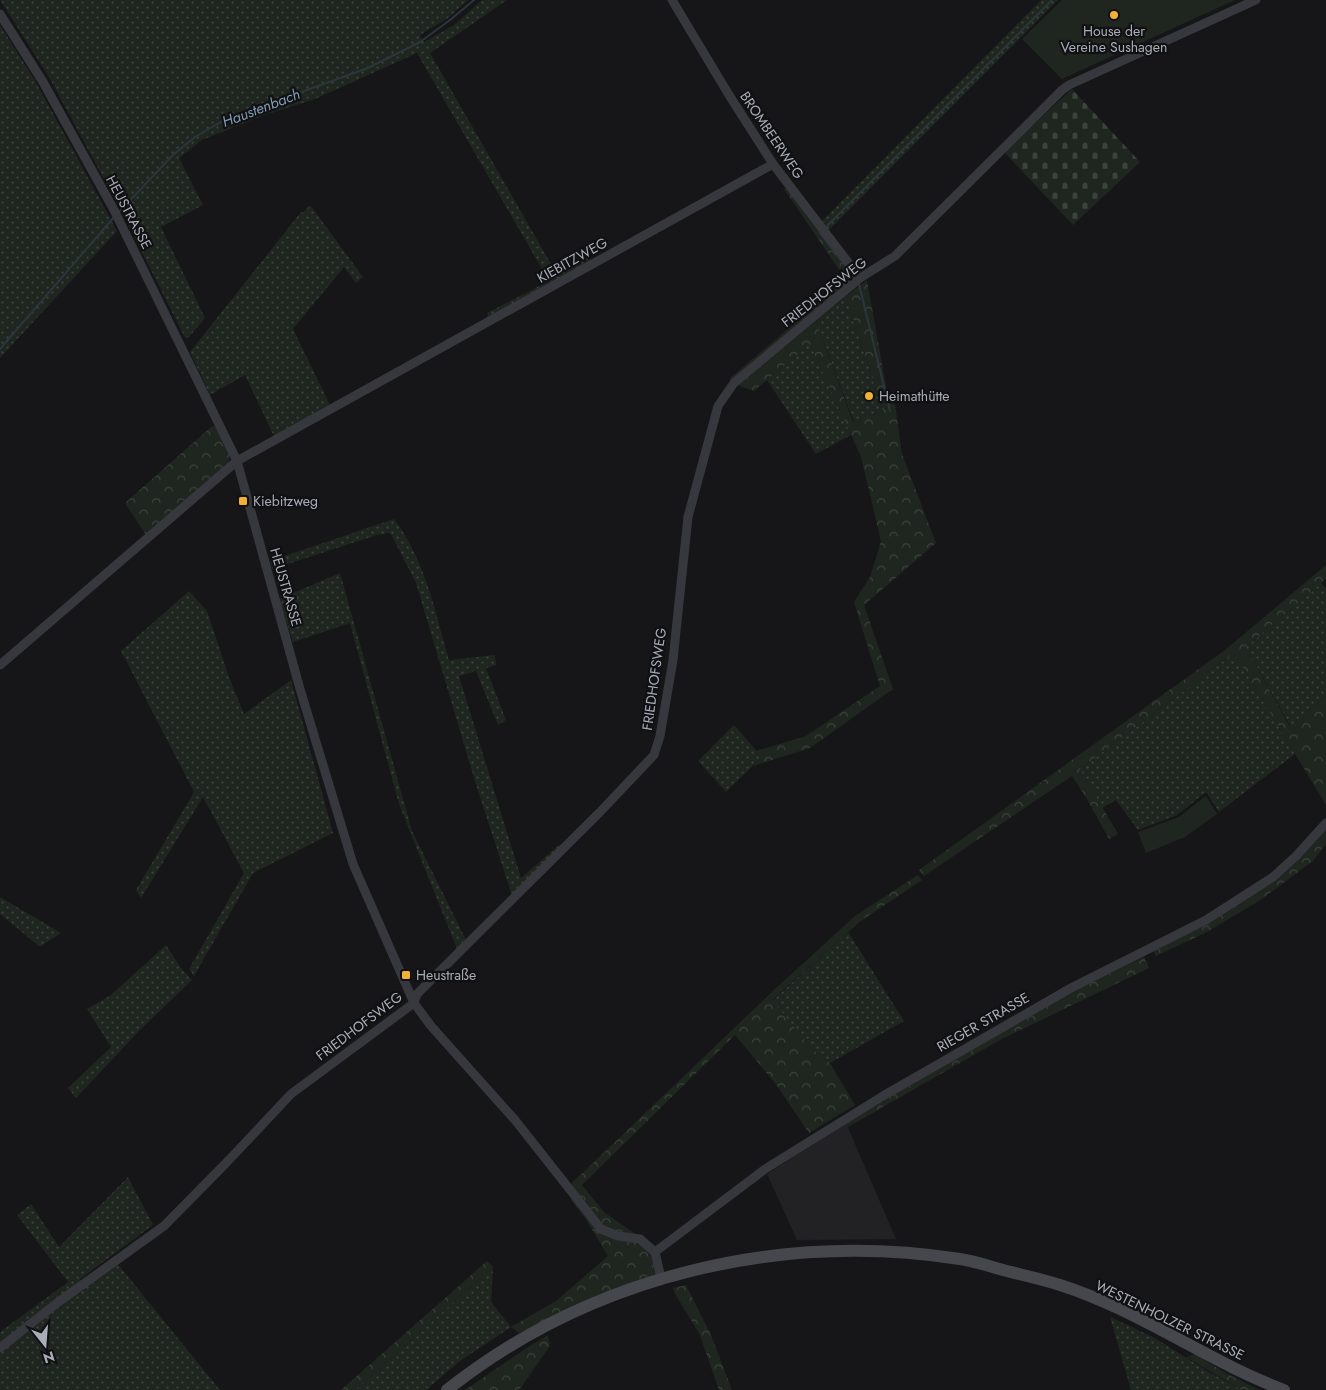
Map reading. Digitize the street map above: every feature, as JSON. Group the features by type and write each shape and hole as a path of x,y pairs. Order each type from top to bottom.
{"main road":[{"name":"WESTENHOLZER STRASSE","path":"447,1390 520,1339 588,1306 661,1278 731,1261 772,1254 813,1251 887,1251 962,1259 1061,1285 1124,1311 1254,1379 1284,1390"}],"street":[{"name":"BROMBEERWEG","path":"672,0 729,95 774,164 860,278"},
{"name":"FRIEDHOFSWEG","path":"0,1348 57,1303 164,1226 291,1094 414,1003 417,994 509,904 654,755 660,736 673,660 688,517 718,406 734,383 860,278 895,256 1062,90 1256,0"},
{"name":"HEUSTRASSE","path":"0,14 43,82 114,210 236,461 300,689 353,864 414,1003 431,1026 515,1120 601,1229 618,1236 640,1239 655,1252"},
{"name":"KIEBITZWEG","path":"0,665 236,461 774,164"},
{"name":"RIEGER STRASSE","path":"655,1252 764,1169 882,1096 1070,988 1206,920 1273,877 1296,856 1326,823"},
{"path":"655,1252 661,1278"}],"shaded area":[{"path":"846,1123 896,1239 797,1240 767,1174"}],"green space":[{"path":"0,0 468,0 448,18 420,35 424,42 454,25 482,0 507,0 430,53 555,271 590,257 592,262 489,318 487,313 549,281 417,53 315,99 264,115 202,140 179,158 203,205 161,227 205,318 189,337 185,338 125,218 49,77"},
{"path":"1041,0 1058,0 828,231 822,221"},
{"path":"1062,0 1235,0 1062,79 1022,39"},
{"path":"0,25 37,84 117,231 0,358"},
{"path":"1072,89 1140,162 1073,225 1004,152"},
{"path":"788,186 858,278 732,382 730,378 841,284 840,271 784,189"},
{"path":"310,205 363,277 356,283 344,267 293,329 330,405 274,436 245,375 210,395 190,352 301,212 303,213"},
{"path":"867,280 889,403 895,404 902,454 936,543 864,605 893,689 810,748 753,766 762,757 756,751 806,736 880,686 854,602 870,577 881,541 861,457 810,344 754,391 737,385 816,321 853,422 883,411 846,296"},
{"path":"846,296 883,411 854,422 816,321"},
{"path":"810,343 851,435 816,454 767,380"},
{"path":"216,425 230,455 228,464 146,535 125,503 211,427"},
{"path":"394,519 414,551 428,586 449,660 495,655 496,665 486,668 506,720 498,725 476,671 459,676 521,878 559,845 561,848 512,896 475,781 416,583 392,536 389,533 377,535 272,569 270,561"},
{"path":"1326,565 1326,579 1246,647 1290,727 1326,696 1326,805 1234,653 1080,769 1118,834 1109,839 1072,776 924,876 919,870 1225,650"},
{"path":"340,573 412,831 466,940 457,949 399,804 350,623 293,642 279,599"},
{"path":"1321,583 1326,588 1326,696 1291,727 1246,647"},
{"path":"189,591 207,611 229,677 244,714 291,680 333,833 253,873 194,976 189,969 244,873 203,797 141,898 136,890 194,792 121,651"},
{"path":"1234,653 1295,754 1219,812 1206,792 1177,815 1138,830 1116,800 1102,808 1080,769"},
{"path":"734,725 762,757 726,792 698,761"},
{"path":"1206,796 1217,814 1185,837 1146,853 1138,832 1179,817"},
{"path":"1326,828 1326,844 1313,861 1262,899 1207,932 1156,956 1154,951 1204,926 1275,880"},
{"path":"918,875 922,880 858,923 772,1000 811,1048 830,1063 855,1105 809,1133 775,1083 735,1035 582,1185 604,1212 655,1248 657,1274 585,1300 519,1333 511,1327 556,1301 608,1256 587,1221 571,1200 575,1192 571,1186 572,1183 775,989 855,916"},
{"path":"0,897 61,933 40,947 0,914"},
{"path":"848,932 904,1021 830,1063 811,1048 772,1001"},
{"path":"166,945 181,968 192,980 139,1031 76,1098 68,1088 111,1047 87,1009 111,995"},
{"path":"1144,957 1149,968 1000,1040 848,1127 846,1123 1072,992"},
{"path":"128,1177 153,1225 80,1279 82,1282 0,1347 0,1332 68,1282 17,1215 31,1204 59,1247"},
{"path":"487,1261 493,1267 355,1390 341,1390"},
{"path":"117,1263 220,1390 0,1390 0,1353 59,1305"},
{"path":"493,1267 491,1302 511,1327 460,1361 426,1390 355,1390"},
{"path":"686,1285 711,1335 732,1390 719,1390 699,1333 675,1294 673,1288"},
{"path":"1110,1317 1153,1337 1242,1390 1131,1390"},
{"path":"548,1335 550,1346 519,1390 465,1390 525,1349"},
{"path":"1195,1354 1259,1390 1242,1390 1186,1357"}],"waterway":[{"name":"Haustenbach","path":"118,213 173,155 195,137 226,119 368,68 420,42 474,0"},
{"path":"826,227 1052,0"},
{"name":"Haustenbach","path":"0,349 115,216"},
{"path":"820,233 854,277"},
{"path":"859,284 890,411"}],"place":[{"name":"House der Vereine Sushagen","path":"1114,15"},
{"name":"Heimathütte","path":"869,396"},
{"name":"Kiebitzweg","path":"243,501"},
{"name":"Heustraße","path":"406,975"}]}
